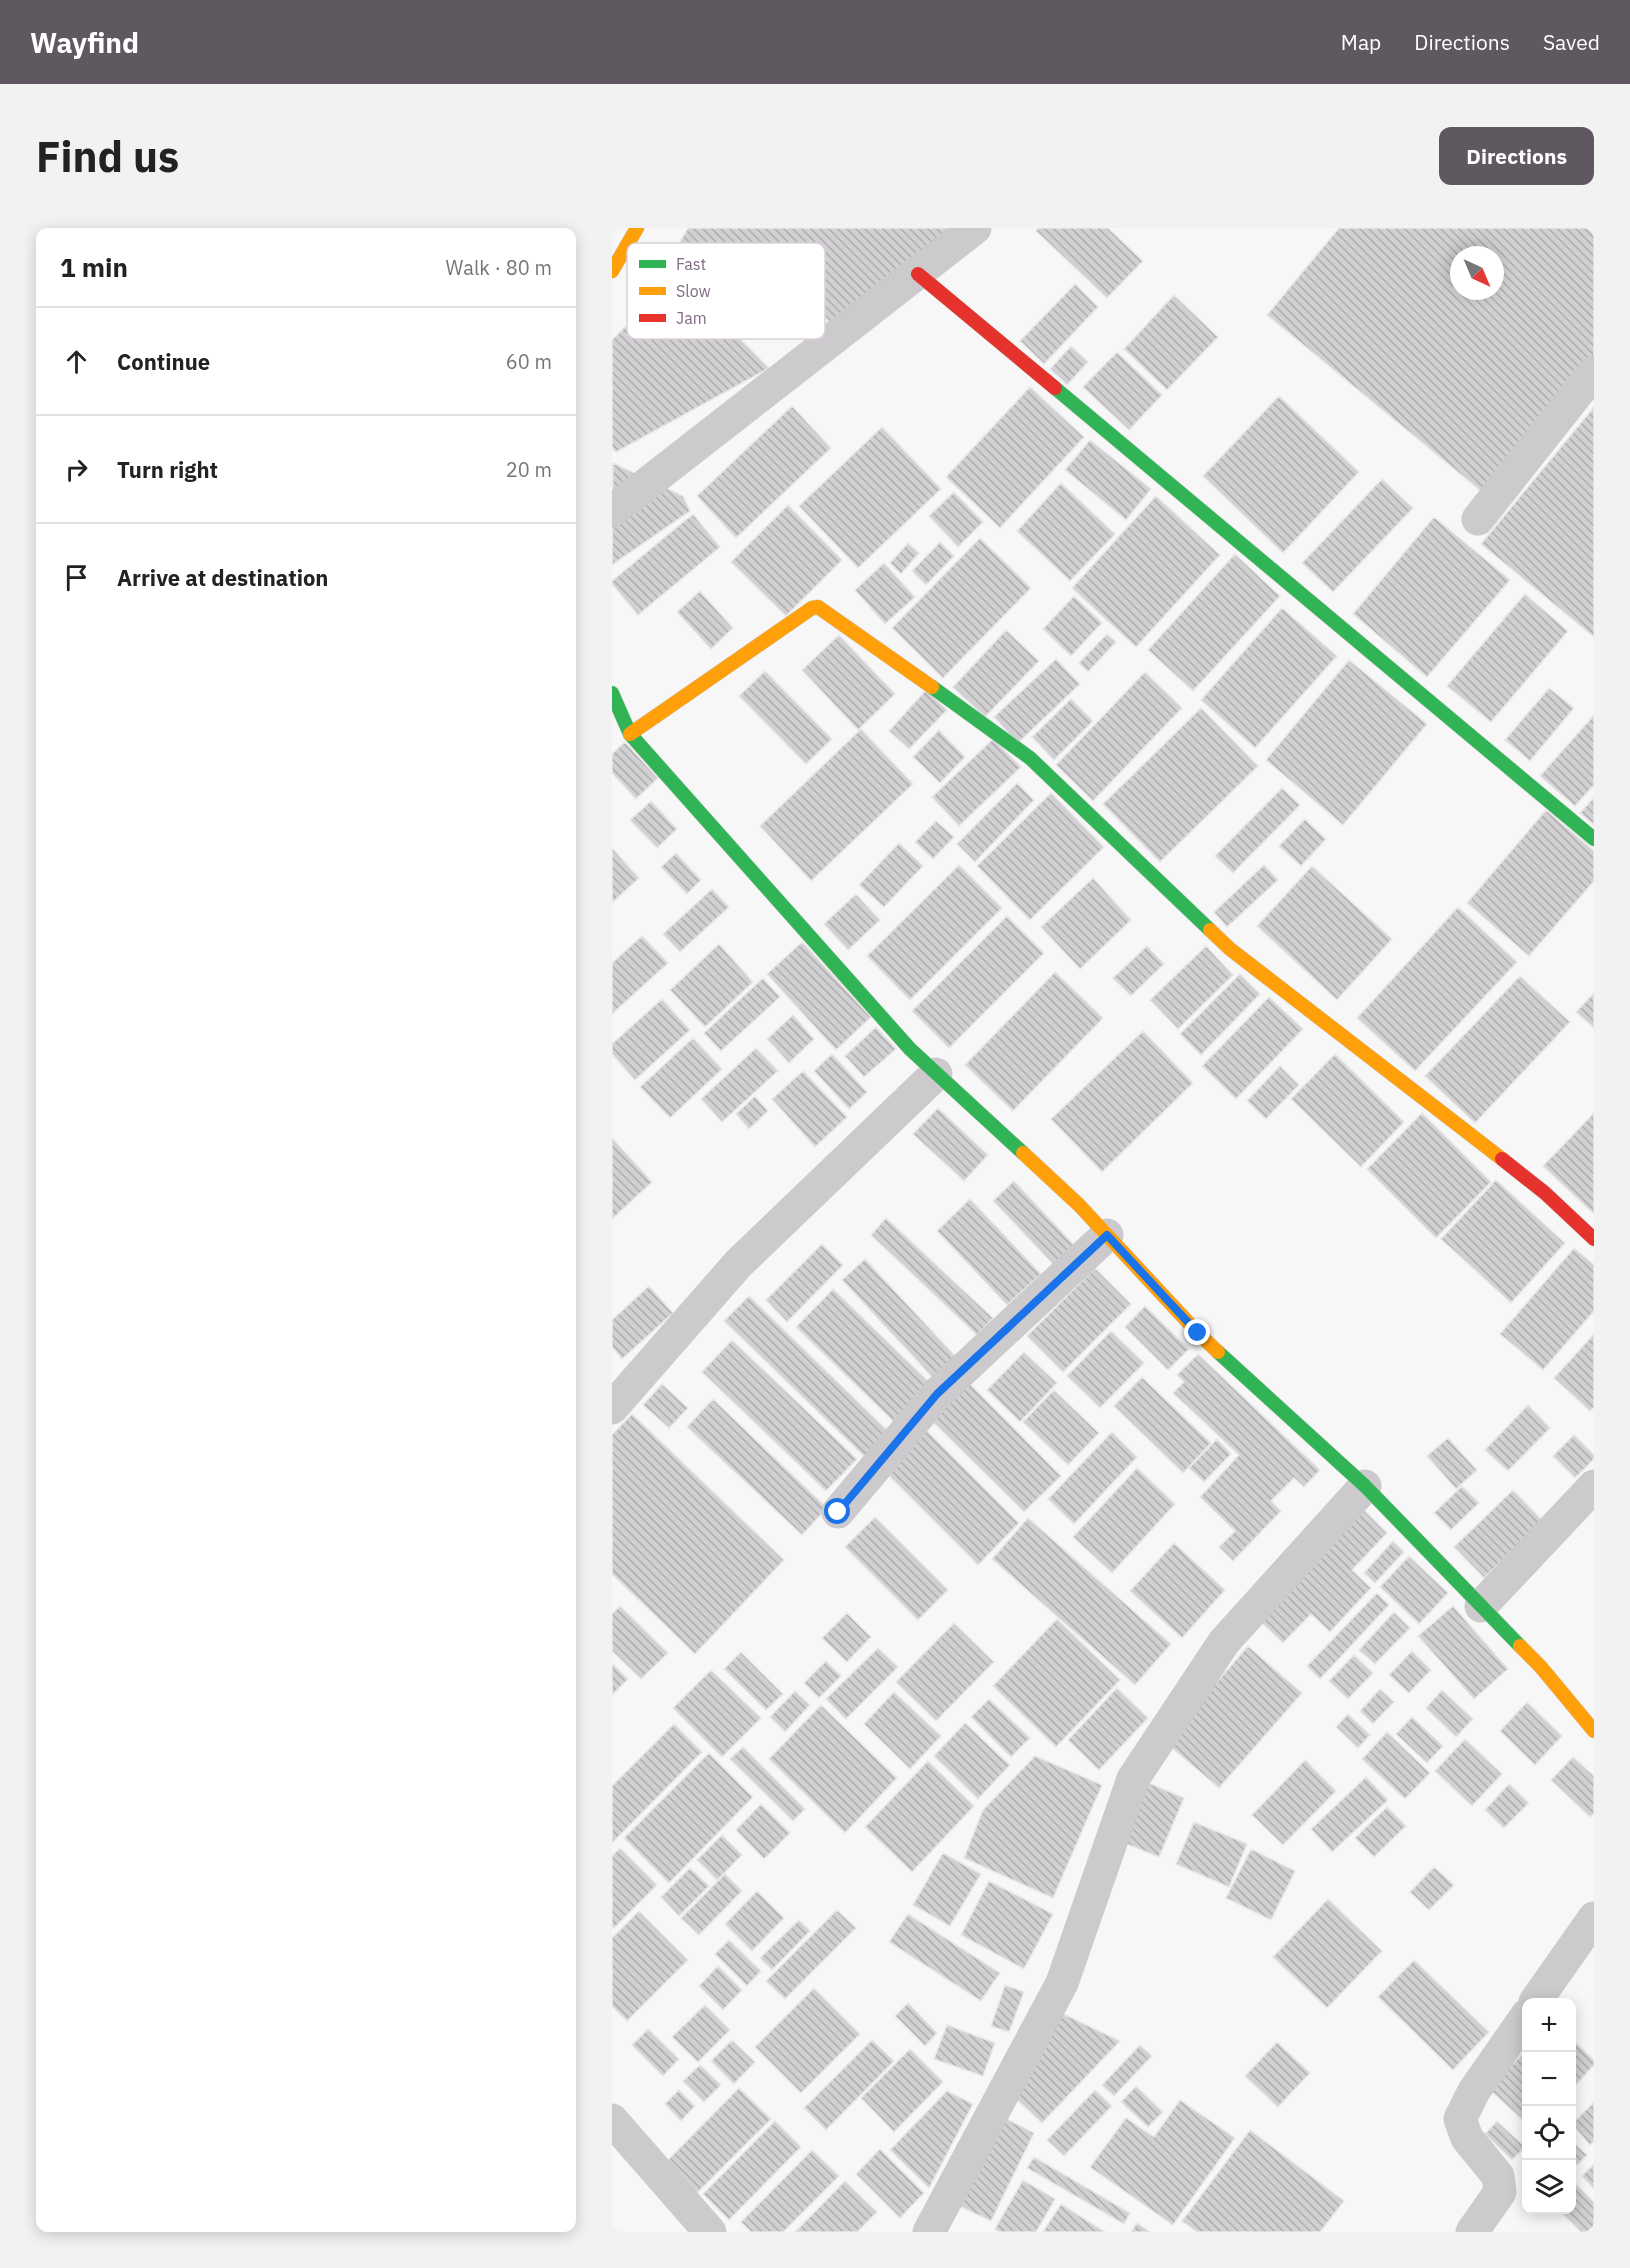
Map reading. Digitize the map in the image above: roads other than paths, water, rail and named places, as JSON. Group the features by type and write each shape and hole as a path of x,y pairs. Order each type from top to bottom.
{"street":[{"path":"628,243 637,228"},
{"path":"612,511 975,228"},
{"path":"612,271 627,245"},
{"path":"918,274 1594,839"},
{"path":"1478,519 1594,372"},
{"path":"630,734 812,608 824,609 1030,758 1230,949 1545,1193 1594,1239"},
{"path":"612,693 630,734 910,1049 1080,1205 1198,1333 1365,1486 1539,1666 1594,1731"},
{"path":"612,1408 738,1264 936,1074"},
{"path":"838,1512 937,1394 1107,1235"},
{"path":"929,2232 1062,1983 1133,1779 1224,1642 1365,1486"},
{"path":"1482,1606 1594,1486"},
{"path":"1538,1998 1594,1918"},
{"path":"1472,2232 1500,2192 1498,2176 1467,2138 1460,2119 1474,2091 1522,2022"},
{"path":"612,2120 710,2232"}]}
